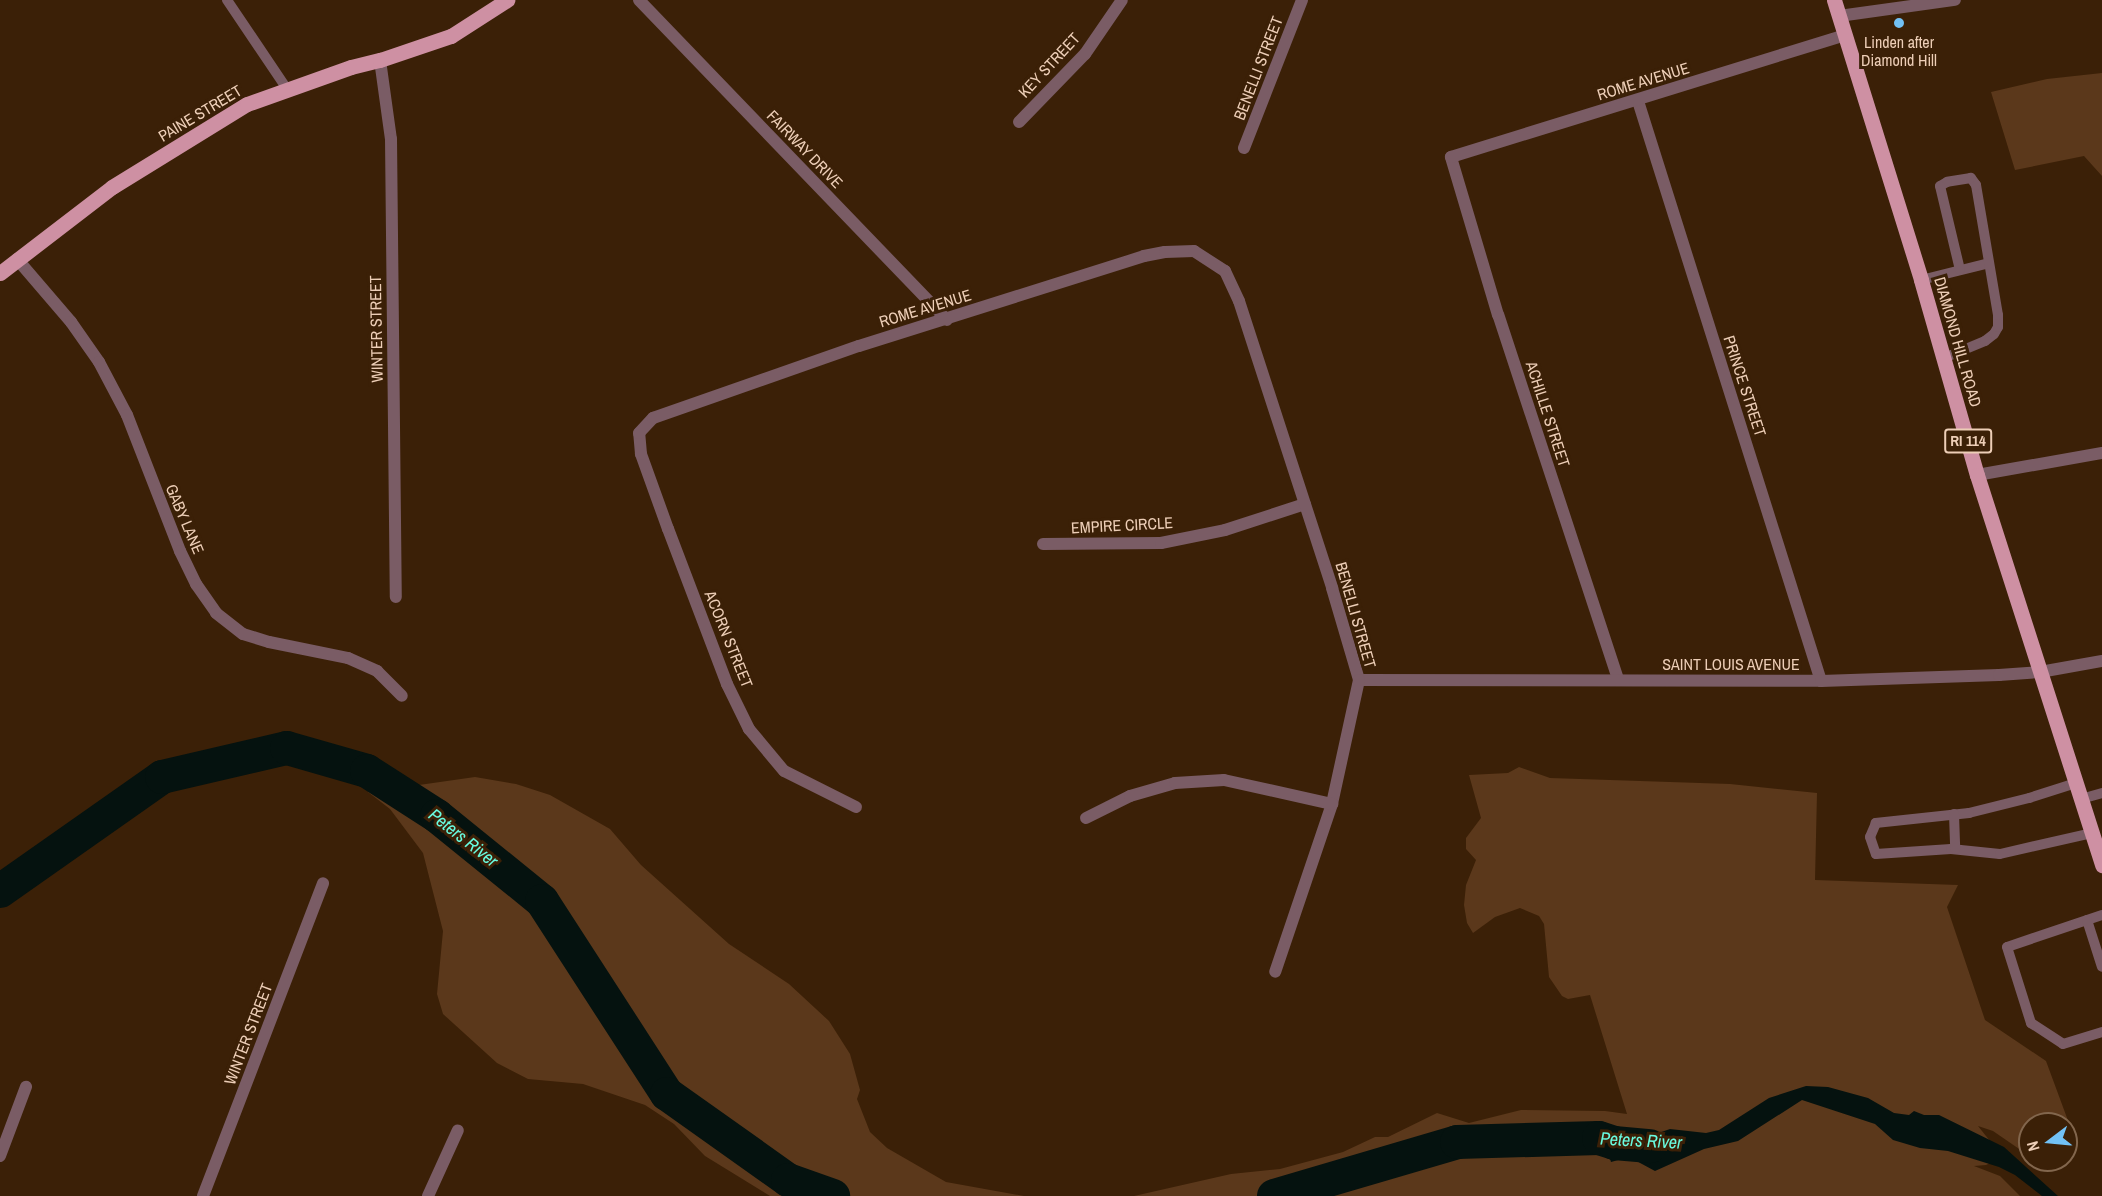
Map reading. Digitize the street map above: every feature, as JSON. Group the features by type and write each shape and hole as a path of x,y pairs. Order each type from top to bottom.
{"main road":[{"name":"PAINE STREET","path":"0,273 112,188 247,104 351,67 380,60 451,36 507,0"},
{"name":"DIAMOND HILL ROAD","path":"1834,0 1921,280 1977,475 2102,865"}],"street":[{"name":"FAIRWAY DRIVE","path":"639,0 947,320"},
{"name":"KEY STREET","path":"1019,122 1085,54 1122,0"},
{"name":"BENELLI STREET","path":"1245,148 1302,0"},
{"path":"1839,16 1955,0"},
{"name":"ROME AVENUE","path":"1451,157 1638,101 1844,35"},
{"name":"WINTER STREET","path":"380,60 391,139 396,597"},
{"name":"PRINCE STREET","path":"1638,101 1821,681"},
{"name":"ACHILLE STREET","path":"1451,157 1498,315 1618,679"},
{"name":"ROME AVENUE","path":"639,433 652,418 859,346 947,320 1057,282 1165,252 1194,251 1225,271"},
{"name":"GABY LANE","path":"17,259 71,321 99,362 127,415 195,584 216,613 243,634 348,658 377,671 402,696"},
{"name":"BENELLI STREET","path":"1225,271 1239,301 1359,680 1332,804 1275,972"},
{"name":"ACORN STREET","path":"639,433 641,454 672,540 727,684 749,729 784,771 856,807"},
{"path":"1977,475 2102,453"},
{"name":"EMPIRE CIRCLE","path":"1043,544 1161,543 1225,530 1305,504"},
{"name":"SAINT LOUIS AVENUE","path":"1359,680 1821,681 2040,672 2102,661"},
{"path":"1086,818 1130,796 1175,783 1224,780 1332,804"},
{"name":"WINTER STREET","path":"203,1196 323,883"},
{"path":"0,1156 27,1087"},
{"path":"428,1196 458,1130"}],"lane":[{"path":"227,0 287,89"},
{"path":"1944,358 1985,341 1998,327 1974,180 1947,182 1941,186 1960,270"},
{"path":"1921,280 1989,263"},
{"path":"2076,783 2029,798 1954,814 1876,823 1870,837 1876,854 1956,849 2000,855 2092,833"},
{"path":"2081,799 2102,793"},
{"path":"1954,814 1956,849"},
{"path":"2102,915 2007,947 2031,1023 2063,1044 2102,1032"},
{"path":"2087,920 2102,967"}],"shaded area":[{"path":"2102,73 2102,176 2084,156 2015,170 1991,92 2047,79"},
{"path":"1519,767 1550,778 1730,784 1817,793 1815,880 1958,885 1947,907 1985,1020 2046,1061 2065,1112 2018,1112 2018,1148 1993,1131 1978,1126 1990,1141 1996,1160 1986,1165 1974,1166 2000,1176 2020,1196 1134,1196 1231,1174 1280,1169 1343,1152 1375,1137 1388,1137 1437,1113 1469,1123 1521,1110 1605,1111 1627,1114 1590,995 1568,999 1562,996 1549,977 1544,924 1539,916 1520,908 1495,917 1473,933 1467,923 1464,905 1466,885 1476,860 1466,849 1466,838 1481,818 1469,775 1508,773"},
{"path":"373,777 419,785 475,777 516,784 550,795 610,829 641,865 729,944 789,984 829,1021 850,1054 860,1090 857,1099 870,1132 887,1148 946,1182 1024,1196 770,1196 705,1156 674,1124 645,1105 583,1084 528,1079 497,1063 443,1014 437,994 443,931 423,853 390,809 368,792 368,781"}],"water":[{"path":"1806,1086 1828,1087 1868,1098 1894,1113 1909,1115 1914,1111 1924,1115 1939,1115 2004,1147 2018,1160 2018,1172 2032,1172 2058,1196 2042,1196 2015,1175 1999,1167 1948,1151 1920,1148 1893,1140 1875,1124 1802,1100 1738,1141 1704,1149 1655,1171 1629,1157 1611,1162 1601,1130 1647,1137 1670,1129 1706,1133 1719,1130 1769,1098"}],"waterway":[{"name":"Peters River","path":"0,891 162,777 287,748 367,771 437,816 542,901 667,1094 788,1180 833,1196"},
{"name":"Peters River","path":"1274,1196 1457,1142 1599,1138 1614,1143 1650,1146"}],"place":[{"name":"Linden after Diamond Hill","path":"1899,23"}]}
